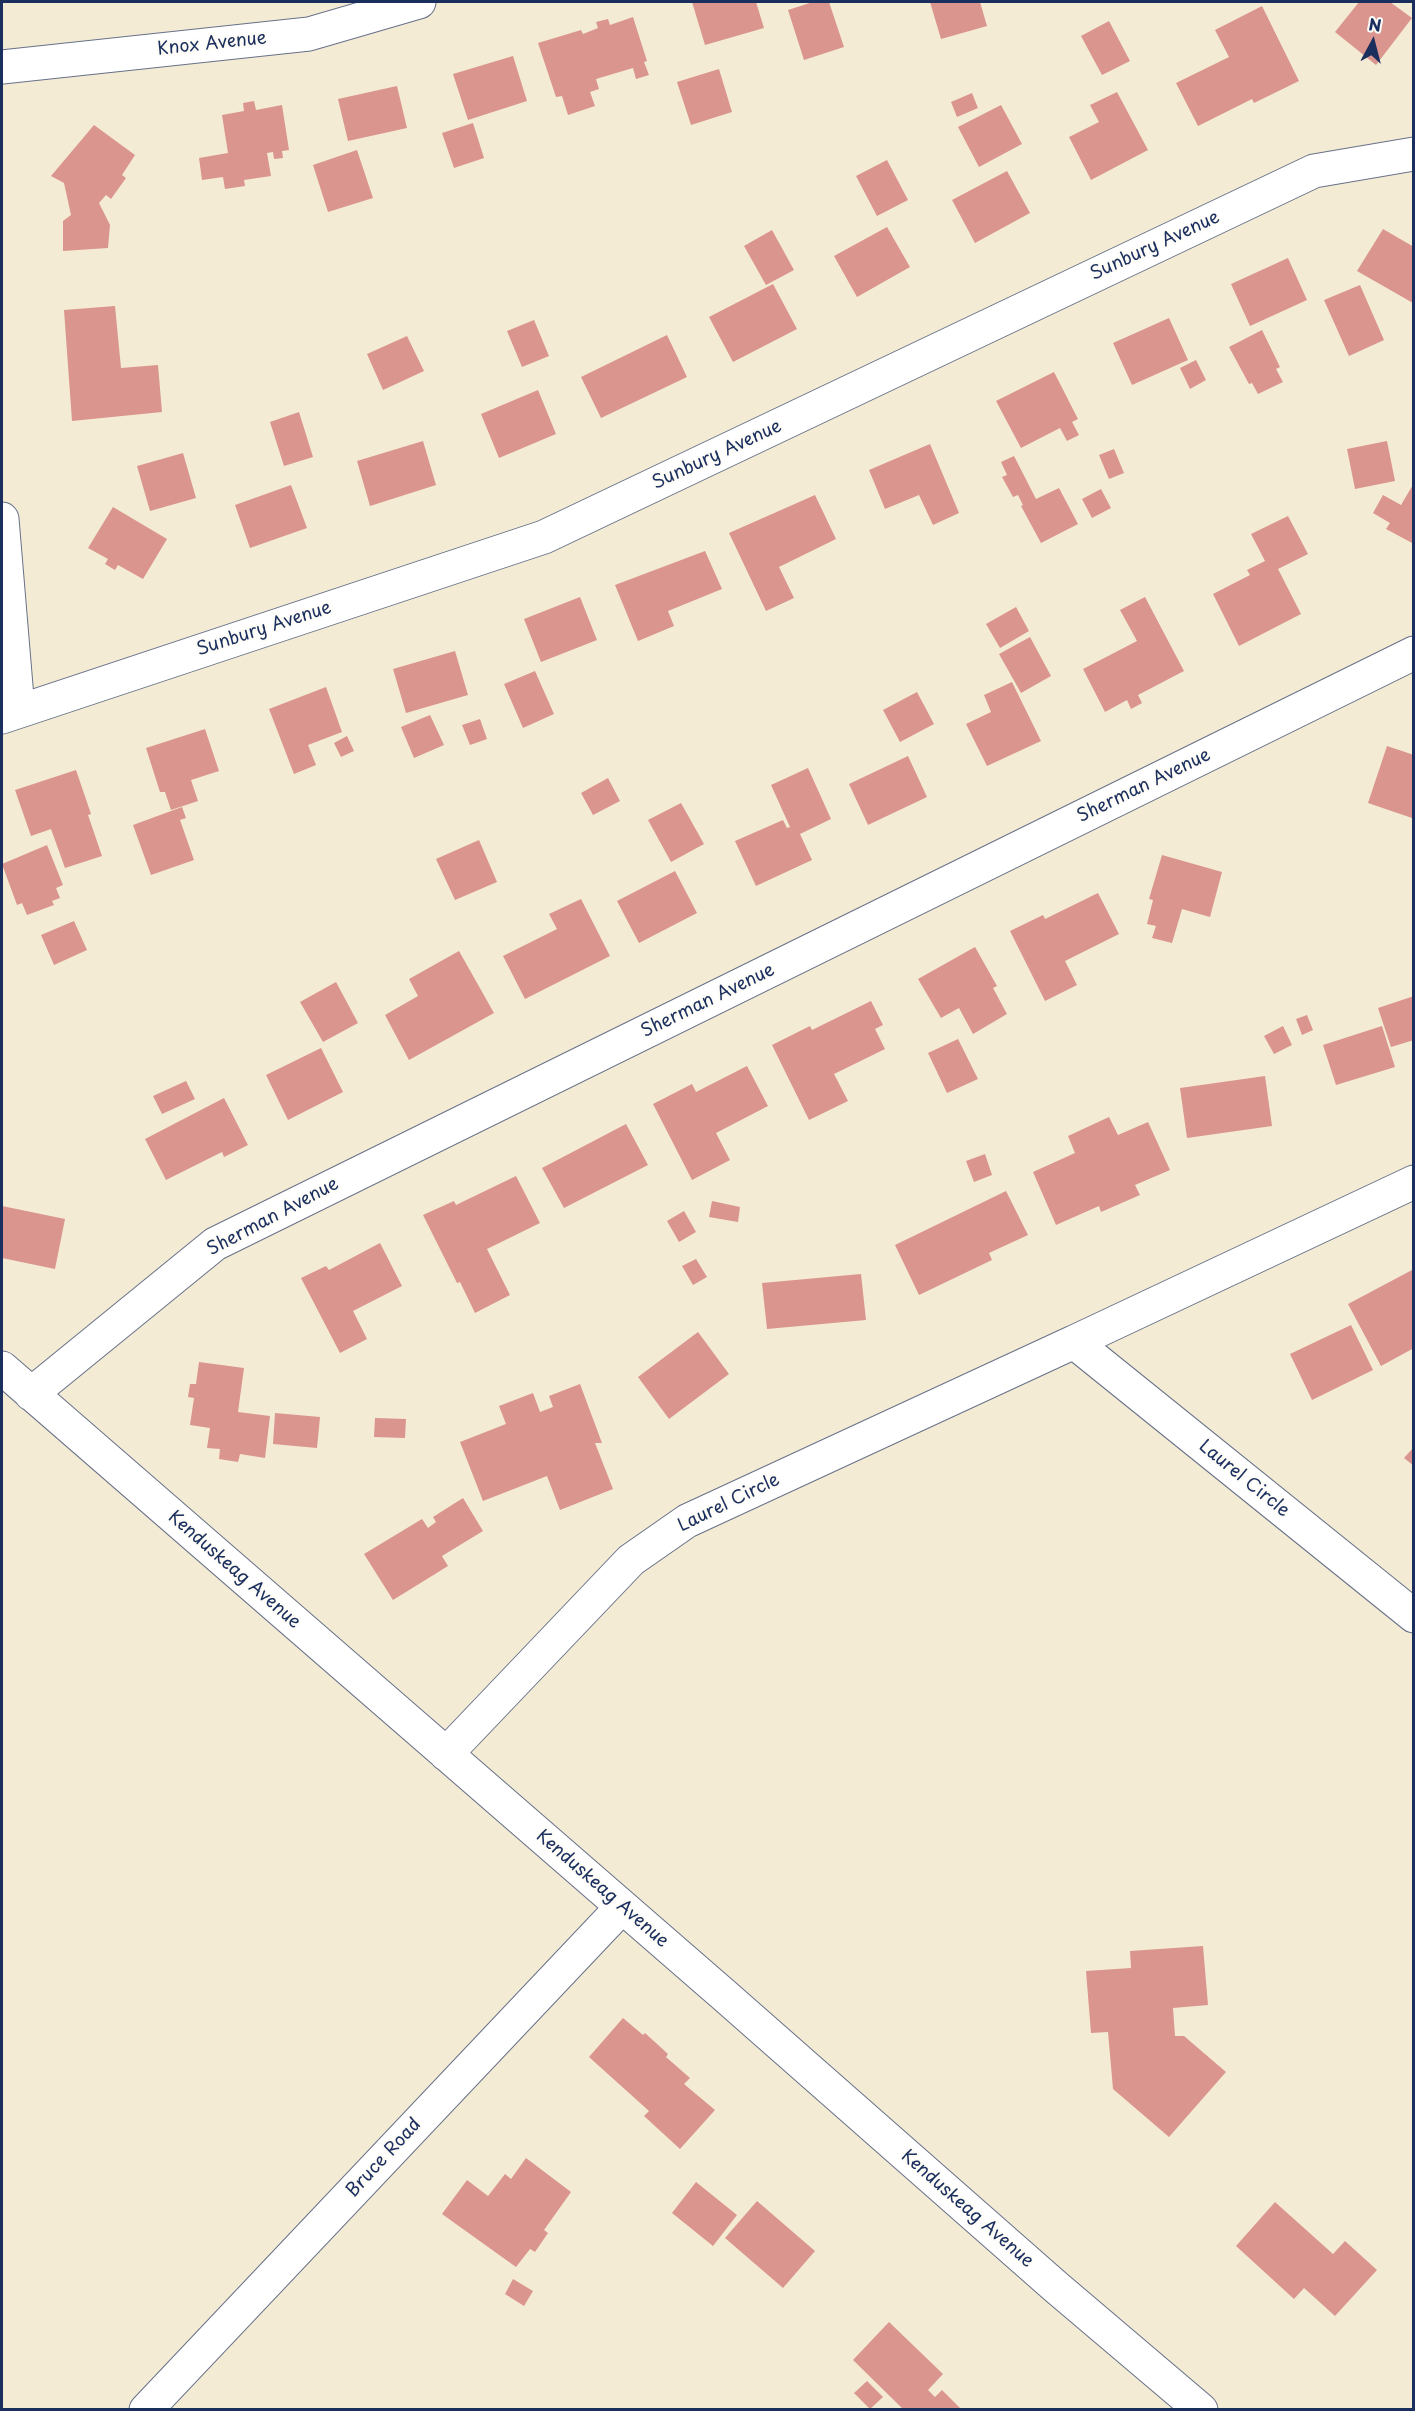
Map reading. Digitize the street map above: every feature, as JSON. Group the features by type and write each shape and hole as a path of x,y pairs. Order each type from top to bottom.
{"street":[{"name":"Knox Avenue","path":"2,67 309,34 419,2"},
{"name":"Sunbury Avenue","path":"10,713 544,537 1314,171 1413,154"},
{"path":"2,519 10,713"},
{"name":"Sherman Avenue","path":"31,1394 215,1244 1413,653"},
{"name":"Laurel Circle","path":"446,1754 631,1560 687,1521 1413,1182"},
{"name":"Laurel Circle","path":"1074,1342 1413,1616"},
{"name":"Kenduskeag Avenue","path":"2,1368 1056,2287 1201,2409"},
{"name":"Bruce Road","path":"146,2409 622,1907"}],"building":[{"path":"692,2 756,2 764,28 705,45"},
{"path":"813,2 829,2 844,47 804,60 788,10"},
{"path":"930,2 980,2 987,26 941,39"},
{"path":"1359,2 1390,2 1412,18 1376,65 1335,32"},
{"path":"1262,6 1299,81 1254,103 1252,99 1198,126 1176,83 1229,57 1215,30"},
{"path":"633,17 649,75 636,79 633,68 596,79 599,89 590,92 595,106 568,115 562,96 556,97 538,43 581,30 583,34 598,28 596,22 608,19 610,25"},
{"path":"1109,21 1130,61 1102,75 1081,36"},
{"path":"513,56 527,101 468,120 453,74"},
{"path":"719,69 732,112 691,125 677,82"},
{"path":"397,86 407,128 348,141 338,99"},
{"path":"1117,92 1148,150 1091,180 1069,137 1099,122 1090,105"},
{"path":"972,93 978,108 957,117 951,102"},
{"path":"254,101 256,110 282,105 289,150 282,151 283,158 274,159 273,152 267,153 271,176 244,180 245,186 225,189 223,177 202,180 199,158 228,153 222,115 244,111 243,103"},
{"path":"1001,105 1022,144 979,167 958,127"},
{"path":"473,123 484,158 454,168 442,133"},
{"path":"94,125 135,155 122,175 126,178 111,199 106,195 99,203 110,225 108,248 63,251 63,221 71,215 64,183 51,176"},
{"path":"357,150 373,198 328,212 313,165"},
{"path":"887,160 908,200 877,216 856,176"},
{"path":"1007,171 1030,213 975,243 952,200"},
{"path":"887,227 910,267 857,297 834,256"},
{"path":"1383,229 1414,247 1413,303 1357,271"},
{"path":"772,230 794,270 766,285 744,246"},
{"path":"1288,258 1307,300 1250,326 1231,284"},
{"path":"773,284 797,329 733,362 709,317"},
{"path":"1360,285 1384,340 1349,356 1324,300"},
{"path":"115,306 121,368 158,365 162,412 72,421 64,310"},
{"path":"1169,318 1188,360 1132,385 1113,343"},
{"path":"534,320 549,356 522,367 507,331"},
{"path":"1262,330 1280,367 1276,369 1283,382 1258,394 1252,383 1249,384 1229,347"},
{"path":"667,335 687,377 601,418 581,377"},
{"path":"407,336 424,371 383,390 367,354"},
{"path":"1196,360 1206,380 1190,389 1180,368"},
{"path":"1054,372 1078,419 1072,422 1079,435 1067,441 1060,428 1021,448 996,401"},
{"path":"538,390 556,434 499,458 481,414"},
{"path":"299,412 313,457 284,466 270,422"},
{"path":"423,441 436,485 370,506 357,461"},
{"path":"1387,441 1395,481 1355,489 1347,449"},
{"path":"930,444 959,513 933,525 919,495 885,509 869,470"},
{"path":"1114,449 1124,473 1109,479 1099,455"},
{"path":"183,453 196,498 150,511 137,466"},
{"path":"1014,456 1036,499 1059,488 1078,524 1041,543 1021,506 1023,505 1018,495 1013,497 1002,477 1007,475 1001,462"},
{"path":"1414,483 1414,544 1386,529 1390,523 1373,513 1383,495 1401,505"},
{"path":"291,485 307,528 250,548 235,505"},
{"path":"1101,489 1111,508 1092,518 1082,499"},
{"path":"815,495 836,539 779,567 794,598 766,611 729,533"},
{"path":"113,507 167,539 143,579 118,565 115,570 105,564 108,559 88,548"},
{"path":"1288,516 1308,554 1278,569 1301,614 1239,646 1213,594 1250,575 1247,570 1265,561 1251,534"},
{"path":"705,551 722,589 668,611 674,626 638,641 615,585"},
{"path":"580,597 597,640 541,662 524,619"},
{"path":"1145,597 1184,671 1138,695 1142,703 1131,709 1127,700 1105,712 1083,669 1137,641 1120,610"},
{"path":"1016,607 1029,631 1000,648 986,624"},
{"path":"1030,637 1051,676 1021,693 999,654"},
{"path":"455,651 468,695 406,713 393,669"},
{"path":"535,671 554,714 523,728 504,684"},
{"path":"1012,682 1041,741 987,766 966,724 991,712 984,695"},
{"path":"326,687 342,732 308,745 316,765 294,774 269,709"},
{"path":"917,692 934,724 900,742 883,710"},
{"path":"430,715 444,745 414,758 401,727"},
{"path":"480,719 487,739 470,745 462,725"},
{"path":"205,729 219,771 191,780 198,801 171,810 165,792 160,792 146,748"},
{"path":"347,736 354,751 341,757 334,743"},
{"path":"1387,746 1414,755 1412,818 1368,803"},
{"path":"908,756 927,797 868,825 849,784"},
{"path":"808,768 831,819 800,834 812,860 756,886 735,841 783,820 787,828 790,827 771,785"},
{"path":"76,770 102,856 65,868 51,829 31,836 15,790"},
{"path":"608,778 620,801 593,815 581,793"},
{"path":"681,803 704,844 671,862 648,820"},
{"path":"182,807 186,818 180,820 194,860 151,875 133,825"},
{"path":"479,840 497,882 455,900 436,859"},
{"path":"47,845 63,885 56,888 60,898 52,901 54,905 27,915 22,903 17,905 2,864"},
{"path":"1162,855 1222,872 1210,917 1182,909 1172,943 1152,938 1156,926 1147,924 1153,900 1149,899"},
{"path":"675,871 697,913 639,943 617,901"},
{"path":"1098,893 1119,934 1065,961 1077,985 1045,1001 1010,931 1043,915 1045,919"},
{"path":"581,899 610,956 525,999 503,956 557,929 549,914"},
{"path":"74,921 87,950 54,965 41,935"},
{"path":"975,947 997,986 993,988 1007,1014 973,1034 959,1008 941,1018 918,979"},
{"path":"459,951 494,1013 409,1060 385,1015 418,996 409,979"},
{"path":"336,982 358,1023 323,1042 300,1002"},
{"path":"1414,996 1414,1040 1391,1047 1378,1008"},
{"path":"871,1001 883,1025 875,1029 885,1049 834,1074 848,1101 809,1120 772,1045 810,1026 812,1030"},
{"path":"1307,1015 1313,1030 1302,1035 1296,1019"},
{"path":"1283,1026 1292,1045 1274,1054 1264,1036"},
{"path":"1382,1026 1395,1067 1336,1085 1323,1045"},
{"path":"958,1039 978,1079 947,1093 928,1053"},
{"path":"321,1048 343,1092 288,1120 266,1075"},
{"path":"747,1066 768,1106 716,1133 730,1160 692,1180 653,1104 692,1084 696,1092"},
{"path":"1265,1076 1272,1126 1187,1138 1180,1088"},
{"path":"186,1081 195,1099 162,1114 153,1096"},
{"path":"224,1098 248,1145 224,1157 222,1152 166,1180 145,1139"},
{"path":"1109,1117 1118,1135 1148,1122 1170,1170 1135,1185 1140,1195 1101,1212 1099,1206 1056,1225 1033,1172 1075,1153 1068,1136"},
{"path":"626,1124 648,1165 564,1208 542,1168"},
{"path":"985,1154 992,1175 974,1182 966,1161"},
{"path":"516,1176 540,1223 487,1249 510,1295 475,1313 460,1282 457,1283 423,1215 454,1201 456,1205"},
{"path":"1006,1191 1028,1235 989,1253 992,1260 919,1295 895,1245"},
{"path":"712,1201 740,1207 738,1222 709,1217"},
{"path":"2,1206 65,1219 55,1269 2,1258"},
{"path":"684,1211 696,1232 679,1242 667,1221"},
{"path":"380,1243 402,1286 353,1311 367,1339 340,1353 301,1278 326,1266 329,1270"},
{"path":"696,1259 707,1277 693,1285 682,1266"},
{"path":"1412,1270 1414,1348 1381,1366 1348,1304"},
{"path":"861,1274 866,1320 767,1329 762,1283"},
{"path":"1351,1325 1373,1370 1312,1400 1290,1354"},
{"path":"698,1332 729,1374 669,1419 638,1377"},
{"path":"199,1362 244,1368 238,1412 270,1416 265,1458 240,1454 238,1462 219,1459 220,1449 207,1448 210,1428 190,1425 194,1398 188,1397 190,1384 196,1384"},
{"path":"580,1384 602,1443 595,1443 613,1489 560,1510 547,1476 483,1501 460,1442 506,1424 499,1406 533,1393 540,1412 553,1407 549,1396"},
{"path":"275,1413 320,1417 317,1448 273,1444"},
{"path":"375,1418 406,1419 405,1438 374,1437"},
{"path":"1414,1447 1414,1466 1404,1458"},
{"path":"463,1498 483,1531 442,1556 448,1566 393,1600 364,1554 422,1519 428,1528 436,1522 433,1517"},
{"path":"1203,1946 1208,2005 1173,2008 1175,2036 1184,2036 1226,2072 1169,2137 1113,2089 1108,2032 1091,2033 1086,1971 1131,1968 1130,1951"},
{"path":"623,2018 643,2035 645,2033 668,2054 666,2057 690,2078 684,2084 715,2110 680,2149 644,2116 649,2111 589,2057"},
{"path":"526,2158 571,2192 544,2230 548,2233 535,2252 530,2249 516,2267 442,2214 467,2180 488,2196 505,2174 511,2179"},
{"path":"696,2182 737,2215 713,2246 672,2213"},
{"path":"757,2201 815,2251 783,2288 725,2238"},
{"path":"1275,2202 1333,2254 1345,2241 1377,2270 1335,2316 1304,2288 1294,2299 1236,2246"},
{"path":"513,2279 533,2291 524,2306 505,2294"},
{"path":"889,2322 943,2374 928,2390 935,2397 942,2390 962,2410 904,2410 853,2360"},
{"path":"867,2381 883,2397 870,2409 854,2393"}]}
